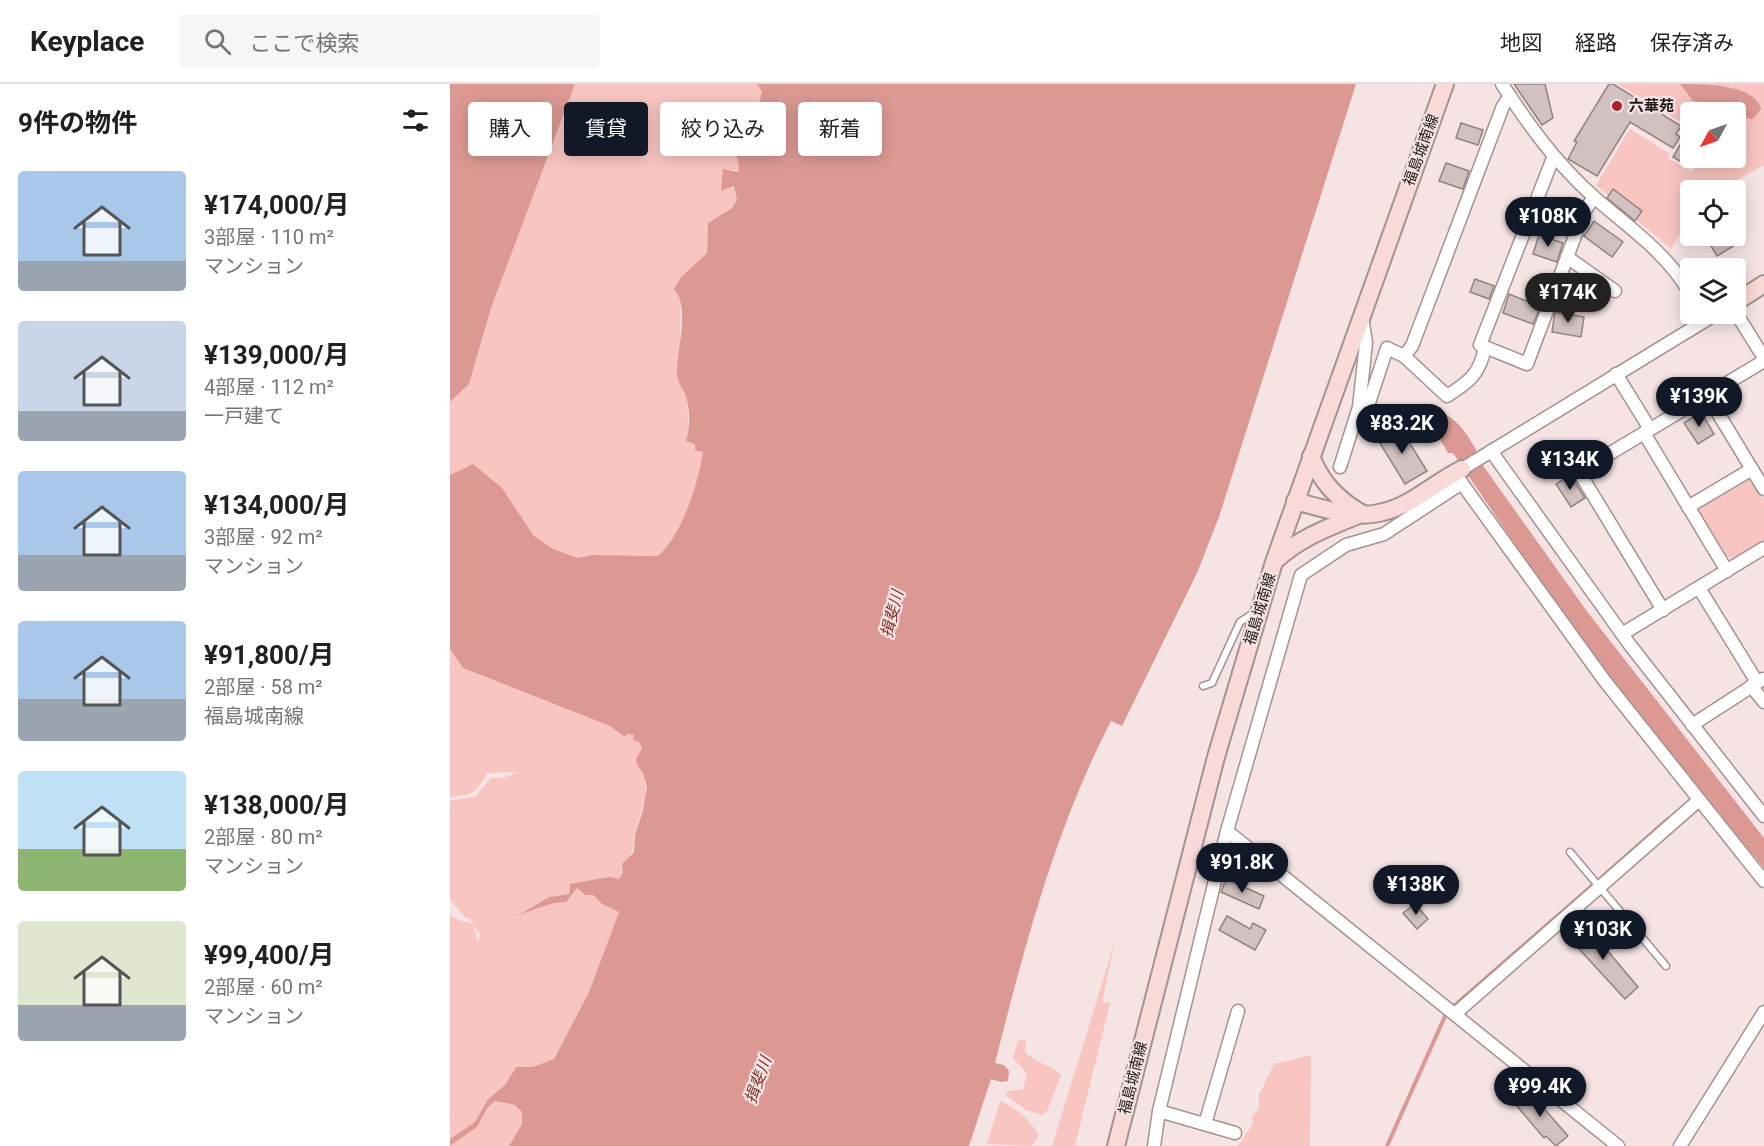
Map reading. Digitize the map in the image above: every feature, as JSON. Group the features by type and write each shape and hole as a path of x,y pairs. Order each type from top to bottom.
{"main road":[{"name":"福島城南線","path":"1116,1146 1213,768 1274,561 1445,84"},
{"path":"1746,296 1764,285"},
{"path":"1311,456 1317,473 1333,492 1362,513"},
{"path":"1295,501 1338,512 1383,513 1460,475"},
{"path":"1274,561 1292,545 1310,535 1362,513"}],"street":[{"path":"1502,84 1553,158 1594,197 1654,246 1680,276"},
{"path":"1404,356 1412,346 1503,106 1510,96"},
{"path":"1553,158 1480,345 1527,364 1584,212 1594,197"},
{"path":"1567,257 1615,291"},
{"path":"1340,466 1357,416 1366,344 1362,316"},
{"path":"1154,1146 1159,1111 1227,831 1301,575 1346,545 1384,534 1491,451 1694,324"},
{"path":"1663,610 1579,472 1764,360 1743,324"},
{"path":"1357,416 1364,418 1386,348 1404,356 1447,396 1472,380 1485,347"},
{"path":"1616,374 1688,507 1727,571"},
{"path":"1707,394 1764,489"},
{"path":"1491,451 1623,634 1764,816"},
{"path":"1688,507 1752,469"},
{"path":"1460,475 1604,680 1764,881"},
{"path":"1623,634 1764,548"},
{"path":"1699,588 1758,682 1764,702"},
{"path":"1692,724 1758,682"},
{"path":"1456,1013 1699,800"},
{"path":"1227,831 1456,1013 1618,1146"},
{"path":"1205,1124 1238,1011"},
{"path":"1680,1146 1764,1012"},
{"path":"1159,1111 1235,1133"}],"lane":[{"path":"1203,686 1212,683 1240,622 1260,609"},
{"path":"1570,852 1600,887 1605,897 1666,966"}],"shaded area":[{"path":"575,84 757,84 762,92 760,102 660,102 660,156 736,156 739,169 738,172 731,169 726,189 735,186 737,200 732,208 708,223 707,253 681,277 680,353 677,375 687,400 689,432 703,452 688,508 674,536 658,556 592,555 578,558 553,549 534,536 502,488 466,466 459,473 450,475 450,402 469,384 491,308 548,156 552,156 552,145 564,113 564,156 648,156 648,102 568,102"},
{"path":"1618,84 1764,84 1764,165 1736,180 1680,180 1680,234 1671,249 1596,185 1630,129 1669,153 1668,158 1680,165 1680,168 1692,172 1695,168 1746,168 1746,102 1680,102 1680,122"},
{"path":"1744,478 1752,480 1764,500 1764,540 1733,558 1725,556 1698,511 1700,505"},
{"path":"450,649 463,668 610,726 625,737 627,734 634,735 635,741 643,748 637,765 643,773 646,790 632,851 623,864 623,872 619,880 570,885 569,894 549,897 516,916 550,902 566,902 577,887 593,895 602,904 619,912 589,992 554,1059 531,1067 516,1067 505,1085 488,1099 475,1122 450,1139 450,915 473,924 478,942 480,934 470,919 466,918 450,900 450,801 476,796 491,778 504,778 517,772 487,773 480,785 470,794 450,797"},
{"path":"1115,941 1102,1002 1110,1003 1075,1146 1052,1146"},
{"path":"1018,1040 1026,1040 1025,1052 1061,1075 1047,1111 1043,1115 1026,1110 1006,1095 1008,1091 1023,1089 1027,1074 1013,1058"},
{"path":"1311,1055 1310,1146 1238,1146 1253,1124 1252,1116 1259,1109 1259,1095 1274,1064"},
{"path":"495,1101 515,1105 522,1112 522,1124 509,1146 450,1146 477,1127 488,1107"},
{"path":"1000,1101 1018,1111 1035,1129 1039,1135 1031,1146 987,1144"}],"water":[{"path":"450,84 575,84 568,102 564,102 564,113 552,145 552,102 468,102 468,156 548,156 491,308 469,384 450,402"},
{"name":"揖斐川","path":"757,84 1356,84 1219,517 1197,573 1122,726 1111,721 1073,803 1030,931 995,1063 1004,1065 1009,1071 1008,1081 1001,1082 991,1079 969,1146 509,1146 522,1124 522,1112 515,1105 495,1101 488,1107 477,1127 450,1146 450,1139 475,1122 488,1099 505,1085 516,1067 532,1067 554,1059 589,992 619,912 602,904 593,895 585,895 577,888 566,902 551,904 524,913 510,916 522,913 549,897 569,894 570,884 609,877 619,879 623,872 622,864 634,852 635,835 647,787 636,759 642,748 640,743 633,740 634,735 627,734 625,737 610,726 463,668 450,649 450,475 473,464 502,488 534,536 553,549 578,558 592,555 658,556 667,547 688,508 703,452 695,450 695,444 686,441 689,426 688,405 677,375 682,307 674,289 681,277 707,253 708,223 732,208 737,200 734,186 721,191 723,169 738,172 736,156 786,156 786,102 759,102 762,92"},
{"path":"1680,84 1715,85 1739,90 1757,101 1761,109 1753,119 1746,118 1746,102 1693,101"},
{"path":"1427,410 1447,415 1463,429 1484,467 1586,610 1764,838 1764,868 1700,792 1566,620 1453,453 1448,453 1424,412"}],"building":[{"path":"1514,84 1545,84 1553,118 1542,125"},
{"path":"1609,84 1613,84 1680,125 1676,134 1680,137 1673,148 1630,122 1597,176 1568,159 1577,142 1574,141"},
{"path":"1461,123 1483,130 1478,145 1456,138"},
{"path":"1680,145 1680,161 1673,157"},
{"path":"1446,163 1469,171 1463,189 1439,181"},
{"path":"1613,189 1642,211 1635,221 1607,198"},
{"path":"1594,221 1623,242 1612,257 1584,236"},
{"path":"1539,235 1563,243 1557,262 1533,254"},
{"path":"1711,246 1733,246 1717,256"},
{"path":"1475,279 1494,286 1489,299 1470,292"},
{"path":"1509,294 1536,305 1535,309 1539,310 1533,324 1503,313"},
{"path":"1555,312 1584,317 1581,337 1552,332"},
{"path":"1701,412 1714,434 1698,444 1684,423"},
{"path":"1399,426 1427,471 1405,484 1378,440"},
{"path":"1570,475 1585,498 1571,507 1556,484"},
{"path":"1226,879 1264,896 1259,909 1221,892"},
{"path":"1415,904 1428,919 1417,929 1403,913"},
{"path":"1227,916 1250,929 1253,923 1266,930 1255,950 1219,930"},
{"path":"1585,924 1638,987 1625,999 1569,938"},
{"path":"1523,1089 1539,1107 1541,1105 1568,1136 1556,1146 1546,1136 1544,1138 1511,1099"}],"waterway":[{"path":"1601,878 1668,819"},
{"path":"1454,1006 1594,884"},
{"path":"1387,1146 1446,1014"}],"place":[{"name":"六華苑","path":"1617,106"}]}
